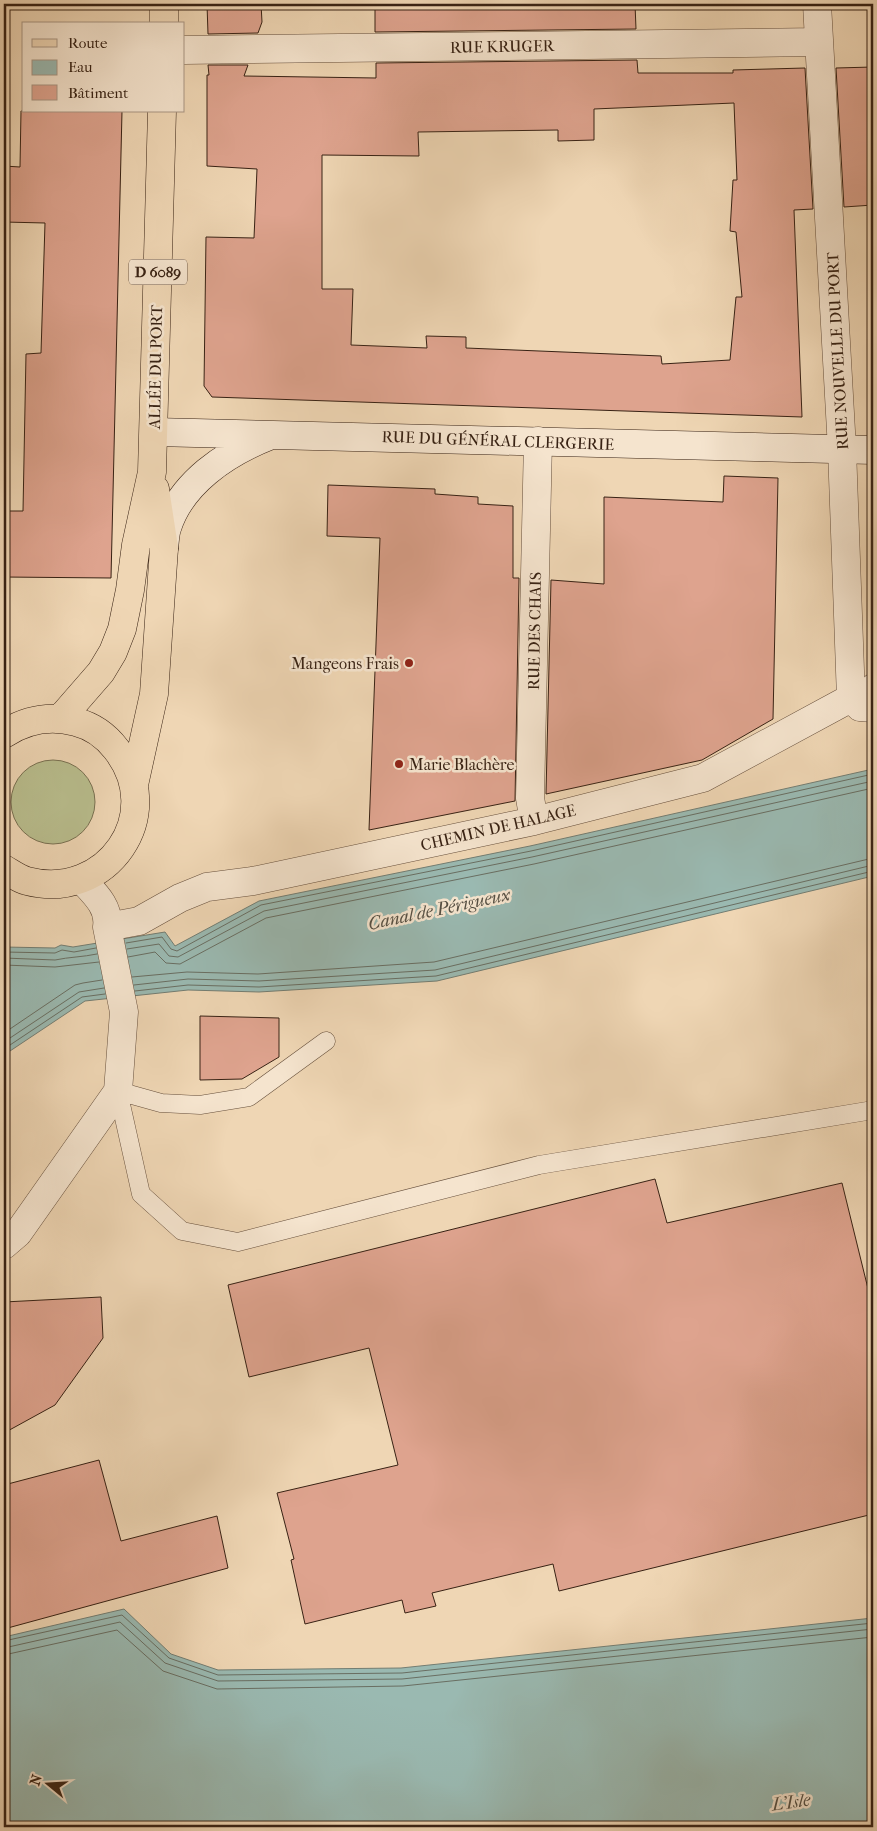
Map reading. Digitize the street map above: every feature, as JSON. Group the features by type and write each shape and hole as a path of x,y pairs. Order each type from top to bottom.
{"main road":[{"path":"164,4 164,22"},
{"name":"ALLÉE DU PORT","path":"61,718 101,672 114,652 122,630 136,545 152,472 162,112"},
{"name":"ALLÉE DU PORT","path":"134,784 154,694 164,548 152,472"},
{"path":"4,734 17,725 39,719 61,718 86,725 108,739 125,760 134,784 135,813 129,835 118,854 101,869 82,880 54,885 26,881 4,869"}],"street":[{"name":"RUE NOUVELLE DU PORT","path":"817,4 842,449 862,703"},
{"name":"RUE KRUGER","path":"185,50 819,42"},
{"name":"RUE DU GÉNÉRAL CLERGERIE","path":"154,432 873,450"},
{"path":"164,548 167,528 175,511 181,499 198,479 237,452 274,434"},
{"name":"RUE DES CHAIS","path":"534,820 530,798 538,441"},
{"name":"CHEMIN DE HALAGE","path":"108,931 139,921 180,898 207,886 253,880 534,820 703,778 862,703"},
{"path":"4,1245 18,1233 118,1091 124,1012 108,931 108,919 99,898 82,880"}],"lane":[{"path":"862,703 873,682"},
{"path":"326,1040 249,1097 200,1105 161,1103 118,1091 141,1194 182,1232 238,1242 539,1165 873,1110"}],"green space":[{"path":"53,760 69,763 83,772 92,786 95,802 92,818 83,832 69,841 53,844 37,841 23,832 14,818 11,802 14,786 23,772 37,763"}],"water":[{"name":"Canal de Périgueux","path":"873,769 873,876 437,981 259,992 188,990 85,1001 4,1055 4,947 55,948 61,945 73,947 165,932 175,946 259,901 530,846"},
{"name":"L'Isle","path":"124,1609 171,1654 218,1670 401,1668 873,1618 873,1827 4,1827 4,1637"}],"building":[{"path":"207,4 261,4 262,22 258,33 208,34"},
{"path":"375,4 635,4 636,29 375,32"},
{"path":"637,60 638,73 733,73 733,70 805,68 813,209 794,210 802,417 212,397 204,386 206,237 254,238 257,169 207,166 208,65 248,65 244,76 376,78 376,63","holes":["734,103 737,180 733,180 730,231 736,232 742,297 736,297 730,360 662,364 661,356 466,348 466,337 426,336 427,348 351,345 353,289 322,289 322,155 419,156 418,132 558,130 558,141 594,140 594,109"]},
{"path":"873,67 873,205 844,207 836,68"},
{"path":"21,111 122,112 111,578 4,577 4,511 23,511 26,354 41,353 45,223 4,222 4,166 20,167"},
{"path":"724,476 778,478 773,719 702,760 546,794 551,580 604,584 604,497 723,502"},
{"path":"328,485 435,489 435,494 478,497 478,504 513,506 513,578 519,578 515,801 369,830 380,538 327,536"},
{"path":"200,1016 279,1018 279,1057 242,1079 200,1080"},
{"path":"655,1179 667,1223 842,1183 873,1309 873,1514 559,1591 553,1564 432,1593 436,1606 405,1613 402,1600 305,1624 291,1560 294,1559 277,1493 398,1465 369,1348 249,1377 228,1285"},
{"path":"101,1297 103,1338 55,1405 4,1433 4,1302"},
{"path":"99,1460 121,1541 217,1516 228,1568 4,1629 4,1485"}],"place":[{"name":"Mangeons Frais","path":"409,663"},
{"name":"Marie Blachère","path":"399,764"}]}
